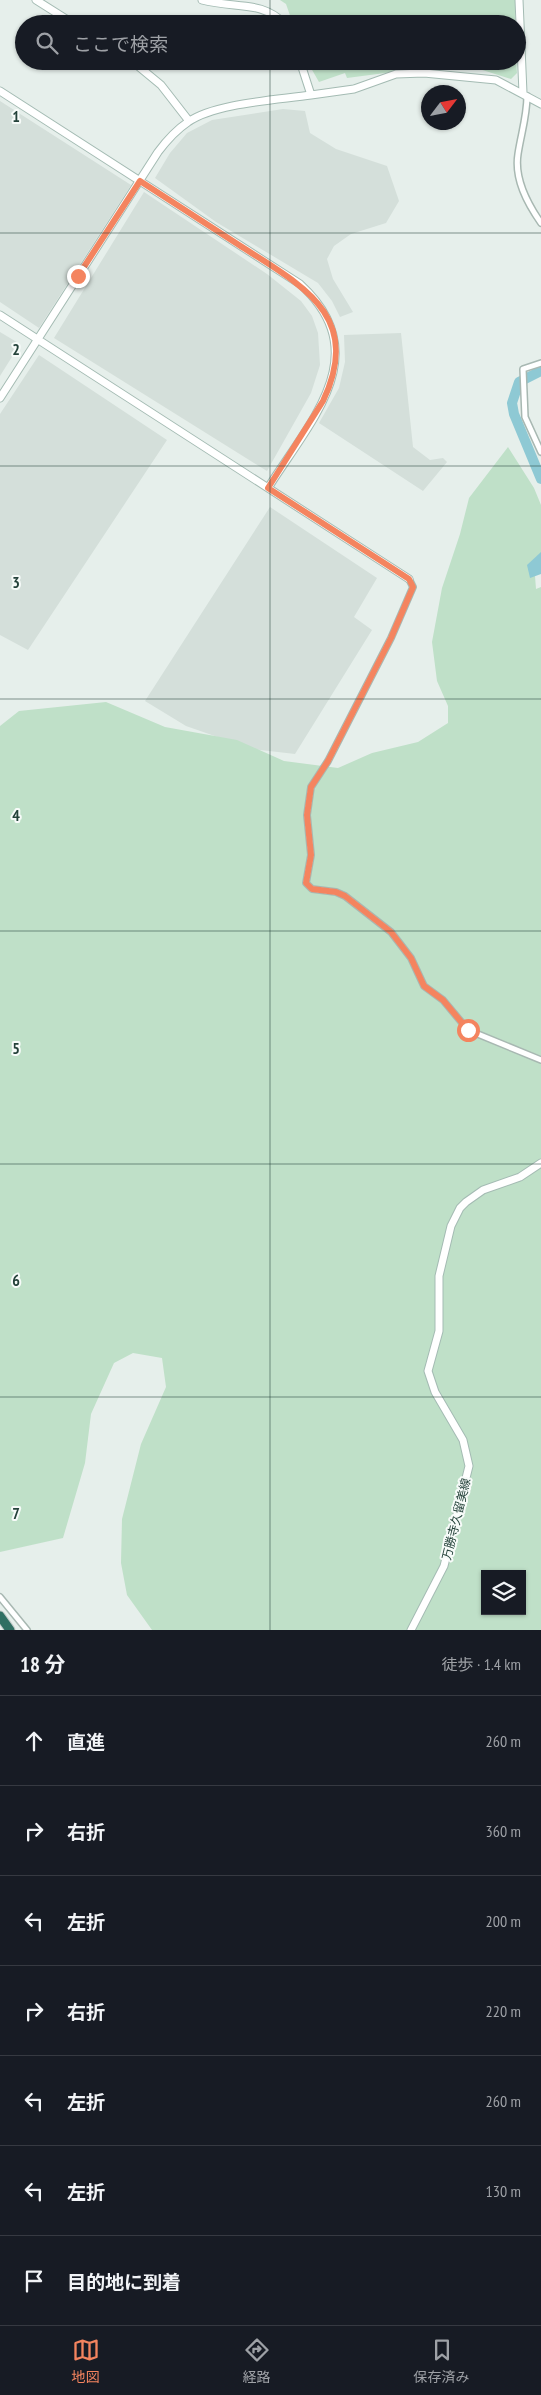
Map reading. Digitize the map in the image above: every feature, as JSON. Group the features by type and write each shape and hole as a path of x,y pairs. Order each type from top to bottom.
{"highway":[{"path":"0,1616 10,1630"}],"street":[{"path":"36,0 60,15"},
{"path":"202,0 225,4 259,2 279,15"},
{"path":"519,0 520,15"},
{"path":"143,70 161,85 189,121"},
{"path":"303,70 311,95"},
{"path":"523,70 527,116 517,156 520,181 526,200 541,223"},
{"path":"0,398 140,181 172,135 189,121 216,110 354,88 396,74 424,73 496,80 541,104"},
{"path":"0,91 300,284 314,297 332,326 336,360 330,386 323,401 268,488"},
{"path":"0,315 409,579 413,587 391,638 328,761 311,787 307,809 311,855 306,883 312,889 336,892 345,896 391,932 411,958 424,986 443,1000 468,1030 541,1060"},
{"path":"541,363 523,370 525,417 541,452"},
{"name":"万勝寺久留美線","path":"411,1630 444,1566 469,1466 463,1440 435,1392 428,1371 439,1331 439,1276 452,1226 460,1208 466,1202 483,1190 520,1177 541,1163"},
{"path":"0,1597 27,1630"}],"shaded area":[{"path":"0,101 131,185 39,328 0,302"},
{"path":"283,109 305,111 310,133 336,149 387,166 399,201 386,223 351,234 334,246 327,259 333,279 353,312 340,317 332,301 318,283 216,222 155,178 170,153 187,133 212,120"},
{"path":"144,192 267,274 301,301 312,316 318,333 320,365 311,393 267,471 54,338"},
{"path":"0,332 20,344 0,376"},
{"path":"401,333 413,447 430,460 443,458 447,462 423,491 319,423 339,388 345,362 344,335"},
{"path":"39,355 167,440 28,650 0,635 0,414"},
{"path":"270,507 377,578 354,617 372,630 295,754 252,749 186,726 145,701"}],"green space":[{"path":"280,0 515,0 515,15 290,15 286,4"},
{"path":"312,70 408,70 347,78 345,73 319,82"},
{"path":"482,70 517,70 517,73 511,79"},
{"path":"508,447 534,488 541,505 541,566 535,576 536,589 541,587 541,1630 152,1630 127,1595 121,1563 122,1519 141,1444 166,1387 162,1358 133,1353 114,1363 91,1414 85,1463 63,1538 0,1552 0,726 19,711 106,702 165,727 237,740 284,761 338,768 372,753 418,742 448,723 448,706 437,681 432,642 442,588 460,534 469,498"}],"water":[{"path":"541,552 541,574 530,578 527,565"}],"waterway":[{"path":"541,371 519,382 512,403 514,414 541,479"}],"route":[{"path":"78,276 140,181 300,284 324,310 332,326 336,346 336,360 330,386 323,401 268,488 409,579 413,587 391,638 328,761 311,787 307,804 307,815 311,855 306,883 312,889 336,892 345,896 391,932 411,958 424,986 443,1000 468,1030"}]}
